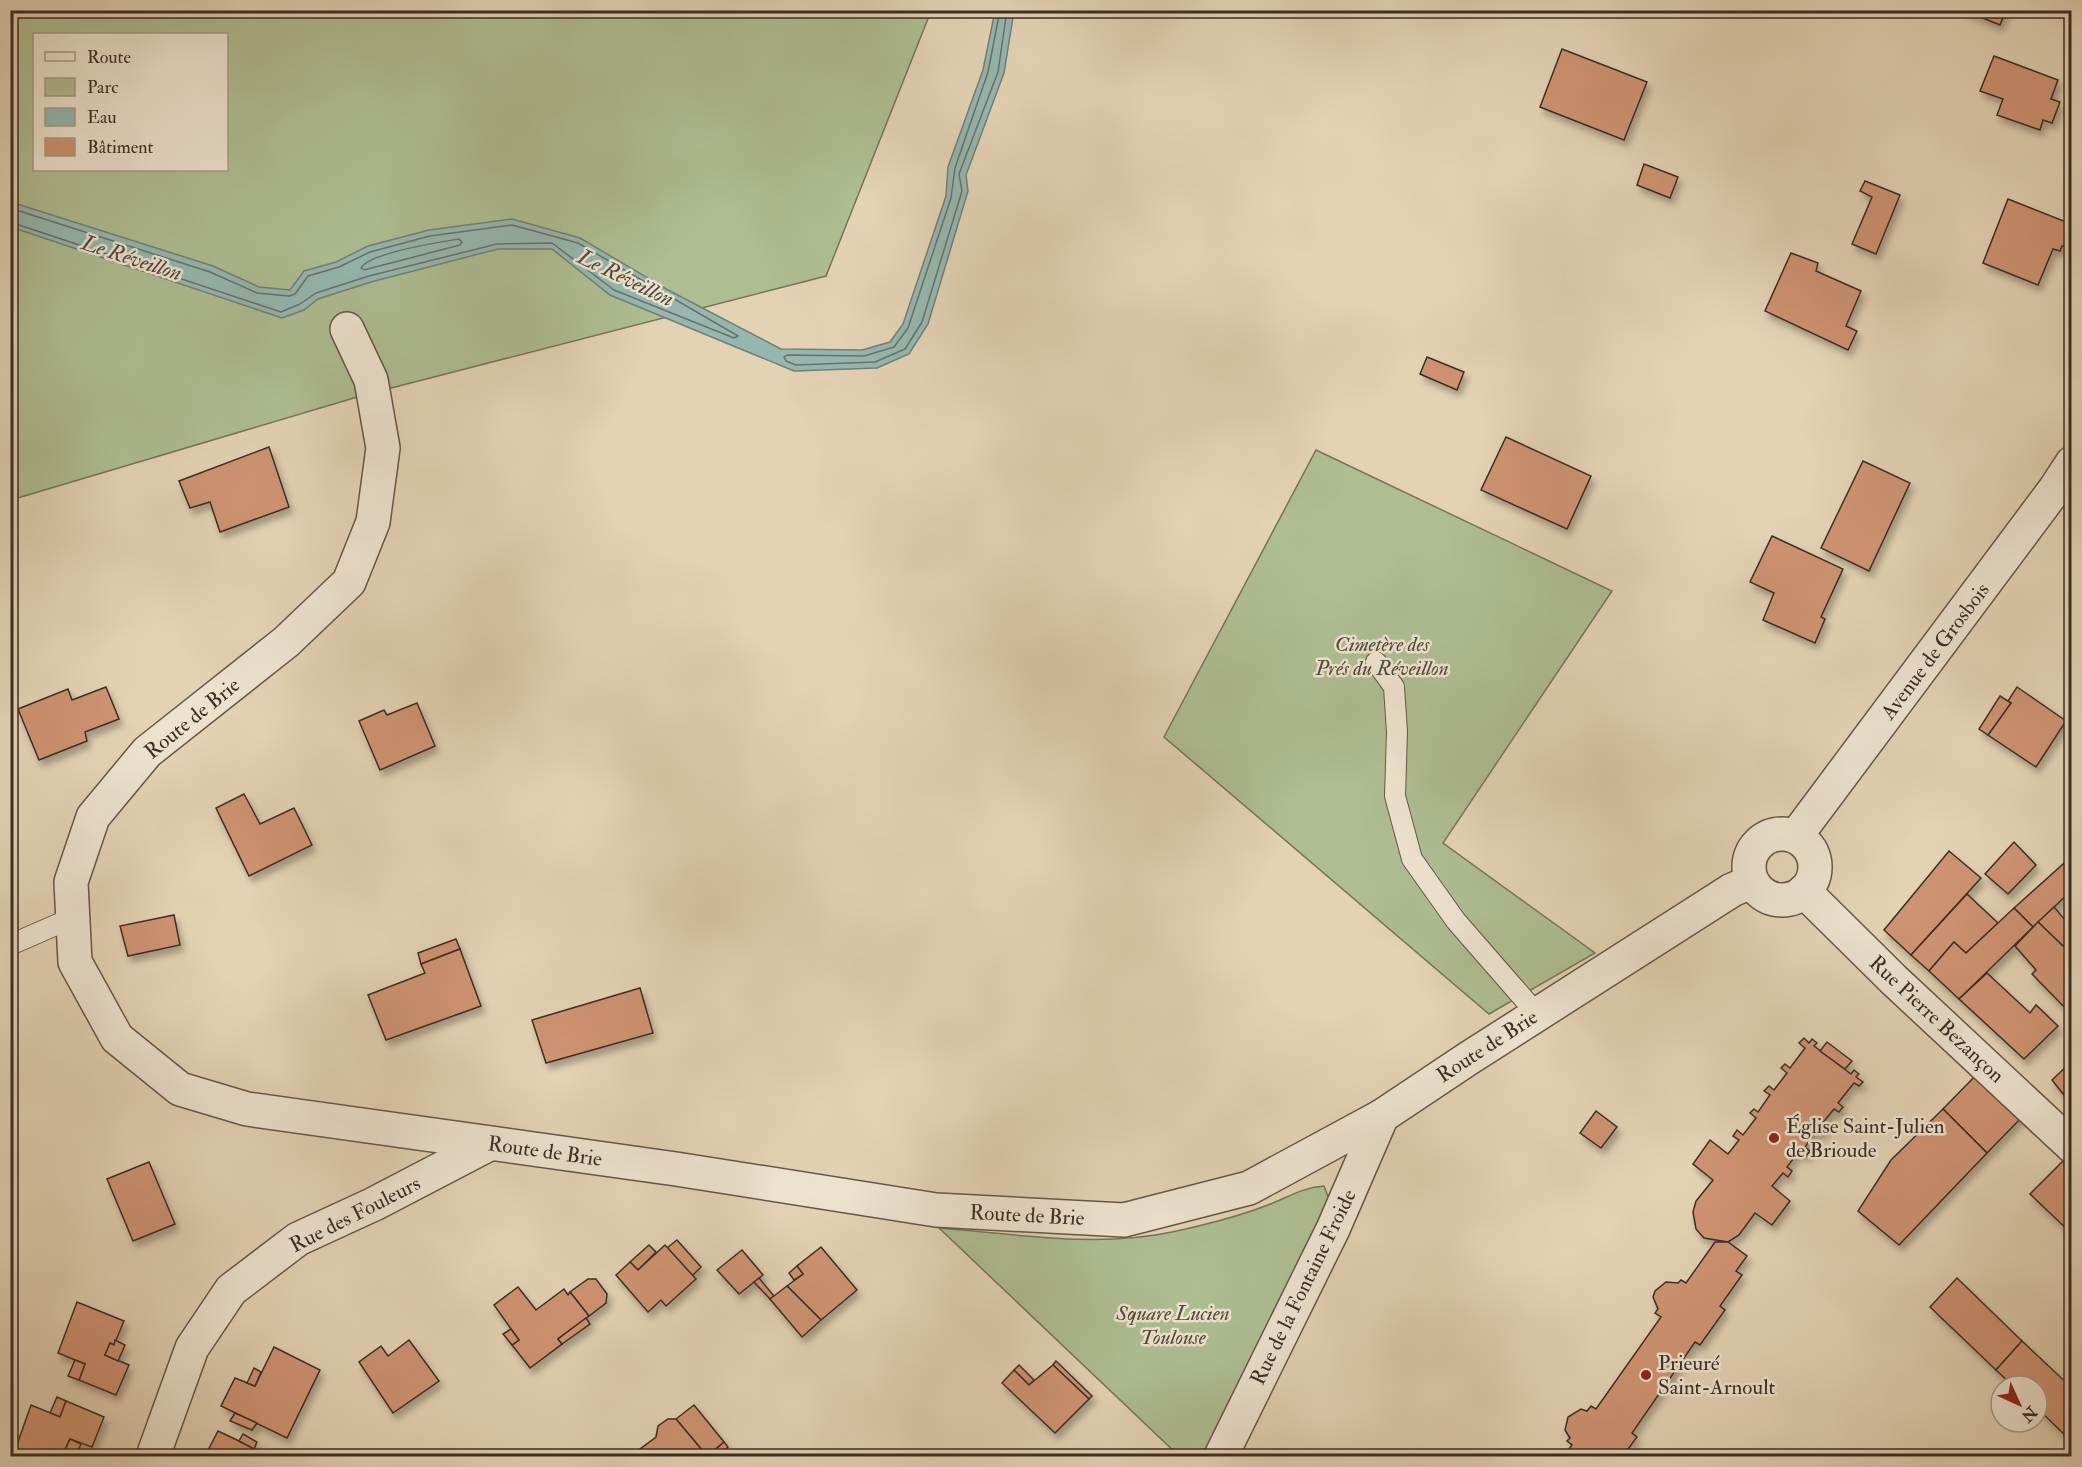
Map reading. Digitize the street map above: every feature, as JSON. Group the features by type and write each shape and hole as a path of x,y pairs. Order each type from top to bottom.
{"street":[{"name":"Route de Brie","path":"347,329 371,380 383,448 373,522 349,582 286,642 147,752 93,817 71,882 75,962 117,1038 180,1089 247,1109 676,1169 936,1210 1124,1220 1249,1188 1382,1116 1732,890 1751,882"},
{"name":"Avenue de Grosbois","path":"1796,836 2072,464"},
{"path":"1774,834 1796,836 1805,843 1815,862 1811,883 1796,897 1775,899 1765,896 1751,882 1748,863 1755,846 1763,838 1774,834"},
{"name":"Rue Pierre Bezançon","path":"1804,891 2072,1146"},
{"name":"Rue de la Fontaine Froide","path":"1221,1456 1333,1229 1382,1116"},
{"name":"Rue des Fouleurs","path":"153,1456 192,1348 231,1290 298,1239 374,1204 489,1144"}],"lane":[{"path":"1376,662 1394,687 1397,732 1395,796 1412,859 1456,921 1537,1014"},
{"path":"10,945 72,918"}],"green space":[{"path":"11,11 931,11 826,276 364,395 11,500"},
{"name":"Cimetère des Prés du Réveillon","path":"1316,450 1612,591 1443,843 1595,953 1489,1014 1164,737"},
{"name":"Square Lucien Toulouse","path":"1324,1186 1332,1207 1210,1456 1179,1456 939,1228 1056,1238 1144,1237 1223,1220 1261,1208 1304,1190"}],"water":[{"name":"Le Réveillon","path":"995,11 1014,11 1004,73 966,175 968,191 928,324 909,354 877,368 794,371 610,295 552,249 498,249 371,282 318,299 304,310 282,318 11,227 11,202 213,266 259,287 290,290 304,271 336,262 368,246 429,230 512,219 580,238 668,290 781,349 862,350 890,342 903,324 946,196 948,167 983,70"}],"building":[{"path":"1963,10 2006,10 2000,25"},
{"path":"1562,49 1647,82 1624,140 1540,107"},
{"path":"1994,56 2058,80 2051,99 2060,102 2052,123 2043,120 2040,130 1997,115 2003,99 1980,91"},
{"path":"1644,164 1678,177 1670,198 1637,185"},
{"path":"1865,181 1900,195 1876,254 1852,244 1872,197 1860,191"},
{"path":"2008,199 2071,224 2069,229 2072,235 2067,246 2062,246 2060,251 2053,249 2038,285 1983,263"},
{"path":"1791,253 1818,263 1816,271 1861,291 1846,326 1857,331 1848,350 1765,311"},
{"path":"1427,357 1464,372 1457,390 1420,374"},
{"path":"1506,437 1591,476 1567,529 1481,490"},
{"path":"269,447 289,507 220,532 210,502 190,508 179,481"},
{"path":"1863,461 1910,483 1869,571 1821,548"},
{"path":"1772,536 1843,569 1821,617 1825,619 1815,643 1763,620 1774,593 1750,582"},
{"path":"106,687 119,719 85,732 87,741 39,760 18,709 68,689 72,700"},
{"path":"2017,687 2066,721 2036,767 1988,735 2011,703 2008,701"},
{"path":"2000,696 2011,703 1988,735 1979,729"},
{"path":"417,703 435,746 380,770 359,721 384,710 387,715"},
{"path":"244,794 260,824 294,808 312,845 249,876 216,808"},
{"path":"2014,842 2036,865 2008,894 1985,874"},
{"path":"1949,851 1981,878 1911,955 1884,930"},
{"path":"2072,856 2072,890 2033,927 2014,908"},
{"path":"1967,894 1998,923 1966,953 1954,942 1929,971 1911,955"},
{"path":"2054,907 2072,928 2072,939 2063,946 2038,922"},
{"path":"2014,908 2033,927 1959,999 1929,971 1954,942 1966,953"},
{"path":"174,915 180,945 128,956 120,926"},
{"path":"2038,922 2063,946 2072,940 2070,1013 2032,974 2036,970 2015,946"},
{"path":"456,939 460,949 421,964 418,953"},
{"path":"460,949 481,1006 386,1040 368,995 425,973 421,964"},
{"path":"1987,973 2030,1013 2036,1005 2058,1026 2024,1059 1959,999"},
{"path":"640,988 653,1033 546,1063 532,1020"},
{"name":"Église Saint-Julien de Brioude","path":"1804,1038 1809,1043 1812,1039 1817,1043 1814,1046 1851,1074 1854,1070 1859,1074 1856,1077 1863,1082 1859,1086 1854,1083 1838,1103 1843,1107 1839,1112 1834,1109 1821,1125 1826,1130 1822,1134 1817,1130 1805,1147 1810,1151 1806,1156 1799,1151 1787,1167 1792,1171 1788,1177 1783,1173 1772,1186 1790,1201 1772,1225 1755,1213 1739,1235 1728,1242 1704,1238 1696,1229 1693,1212 1696,1201 1713,1180 1693,1164 1710,1140 1728,1154 1739,1140 1733,1136 1737,1130 1743,1135 1756,1118 1750,1113 1754,1109 1758,1112 1770,1095 1764,1091 1769,1086 1774,1090 1787,1073 1781,1068 1785,1064 1790,1068 1805,1048 1799,1043"},
{"path":"1827,1042 1852,1061 1845,1069 1820,1051"},
{"path":"2072,1061 2072,1105 2052,1080"},
{"path":"1979,1072 2023,1116 1987,1153 1943,1109"},
{"path":"1943,1109 1987,1153 1899,1245 1858,1211 1891,1160"},
{"path":"1596,1111 1617,1127 1601,1148 1580,1133"},
{"path":"2065,1159 2072,1165 2071,1233 2030,1194"},
{"path":"149,1162 175,1224 133,1241 107,1179"},
{"path":"677,1240 701,1267 692,1276 667,1248"},
{"name":"Prieuré Saint-Arnoult","path":"1715,1242 1728,1242 1747,1256 1736,1271 1742,1275 1720,1306 1725,1310 1700,1345 1695,1342 1632,1433 1637,1437 1623,1456 1564,1456 1572,1445 1567,1441 1570,1438 1565,1430 1568,1417 1581,1409 1587,1411 1591,1406 1596,1409 1661,1317 1655,1313 1658,1309 1653,1297 1655,1291 1666,1282 1678,1283 1681,1280 1686,1283"},
{"path":"649,1245 656,1252 638,1270 630,1262"},
{"path":"665,1245 696,1279 666,1306 661,1300 648,1312 616,1275 630,1262 638,1270"},
{"path":"821,1247 857,1290 821,1320 787,1286 803,1274 797,1266"},
{"path":"742,1250 763,1275 739,1294 717,1270"},
{"path":"797,1266 803,1274 794,1280 789,1273"},
{"path":"759,1278 774,1296 770,1299 754,1282"},
{"path":"1957,1278 2022,1341 1996,1370 1930,1307"},
{"path":"588,1279 596,1279 607,1294 606,1303 589,1316 570,1292"},
{"path":"787,1286 821,1320 802,1337 770,1299"},
{"path":"518,1287 536,1310 564,1289 568,1295 570,1292 589,1316 558,1339 562,1344 530,1368 512,1345 519,1340 494,1305"},
{"path":"77,1302 124,1321 114,1345 110,1343 105,1355 129,1365 116,1395 79,1380 85,1364 58,1353"},
{"path":"586,1318 590,1324 562,1344 558,1339"},
{"path":"511,1329 519,1340 512,1345 503,1334"},
{"path":"115,1340 125,1345 118,1361 105,1355 110,1343 114,1345"},
{"path":"409,1340 439,1381 393,1413 359,1362 381,1346 388,1356"},
{"path":"2022,1341 2072,1388 2072,1432 2067,1437 2049,1420 2049,1374 2000,1374 1996,1370"},
{"path":"274,1347 320,1370 287,1438 221,1406 235,1378 255,1386"},
{"path":"75,1360 85,1364 79,1380 68,1376"},
{"path":"1056,1361 1092,1396 1089,1399 1053,1365"},
{"path":"1019,1365 1034,1380 1029,1385 1014,1370"},
{"path":"1053,1365 1089,1399 1055,1433 1002,1383 1014,1370 1029,1385"},
{"path":"254,1368 261,1372 255,1386 247,1383"},
{"path":"57,1397 66,1401 60,1417 50,1413"},
{"path":"66,1401 104,1417 92,1447 70,1439 65,1450 69,1452 67,1456 13,1456 31,1405 60,1417"},
{"path":"694,1405 724,1442 707,1456 676,1419"},
{"path":"235,1413 257,1423 252,1430 230,1421"},
{"path":"668,1419 676,1419 707,1456 639,1456 636,1452 656,1437 658,1426"},
{"path":"218,1431 239,1441 268,1456 205,1456"},
{"path":"243,1434 257,1442 254,1449 239,1441"},
{"path":"70,1439 81,1444 76,1456 65,1450"},
{"path":"724,1442 728,1447 718,1456 708,1456"}],"place":[{"name":"Église Saint-Julien de Brioude","path":"1774,1138"},
{"name":"Prieuré Saint-Arnoult","path":"1646,1375"}]}
